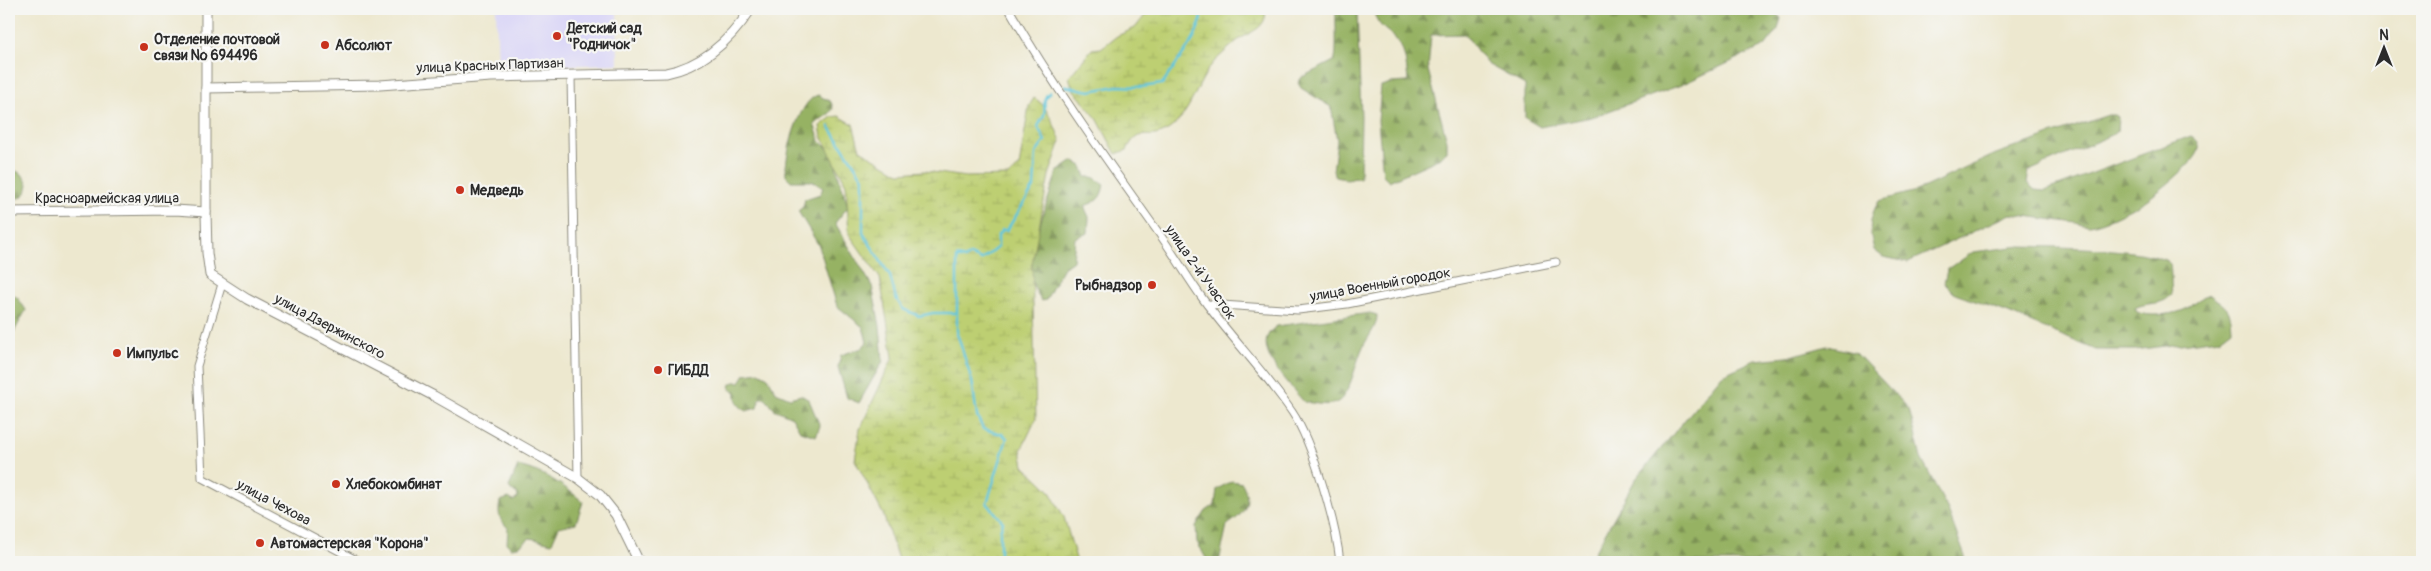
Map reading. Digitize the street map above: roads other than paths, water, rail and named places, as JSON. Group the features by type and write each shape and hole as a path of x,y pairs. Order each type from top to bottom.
{"street":[{"name":"улица Дзержинского","path":"206,9 206,212 210,275 222,284 442,401 578,478 600,495 616,516 639,562"},
{"name":"улица Красных Партизан","path":"206,88 380,85 443,79 666,73 684,68 709,54 728,39 751,9"},
{"name":"улица 2-й Участок","path":"1009,9 1057,89 1206,304 1293,413 1308,442 1338,541 1340,562"},
{"path":"571,76 578,478"},
{"name":"Красноармейская улица","path":"9,212 175,210 206,212"},
{"name":"улица Военный городок","path":"1206,304 1298,310 1346,304 1556,262"},
{"name":"улица Чехова","path":"222,284 197,366 202,478 360,562"}],"waterway":[{"path":"1065,86 1090,91 1117,86 1142,87 1162,84 1193,40 1201,21 1199,9"},
{"path":"1000,562 1000,531 1003,522 987,503 1007,438 1002,434 983,429 977,416 972,381 957,333 957,257 965,259 970,255 981,260 998,247 998,235 1002,230 1007,230 1034,187 1036,153 1045,141 1038,127 1044,115 1046,97 1050,92"},
{"path":"829,126 863,178 863,233 890,276 896,298 903,309 919,316 933,313 957,313"}],"place":[{"name":"Детский сад \"Родничок\"","path":"557,36"},
{"name":"Абсолют","path":"325,45"},
{"name":"Отделение почтовой связи № 694496","path":"144,47"},
{"name":"Медведь","path":"460,190"},
{"name":"Рыбнадзор","path":"1152,285"},
{"name":"Импульс","path":"117,353"},
{"name":"ГИБДД","path":"658,370"},
{"name":"Хлебокомбинат","path":"336,484"},
{"name":"Автомастерская \"Корона\"","path":"260,543"}]}
